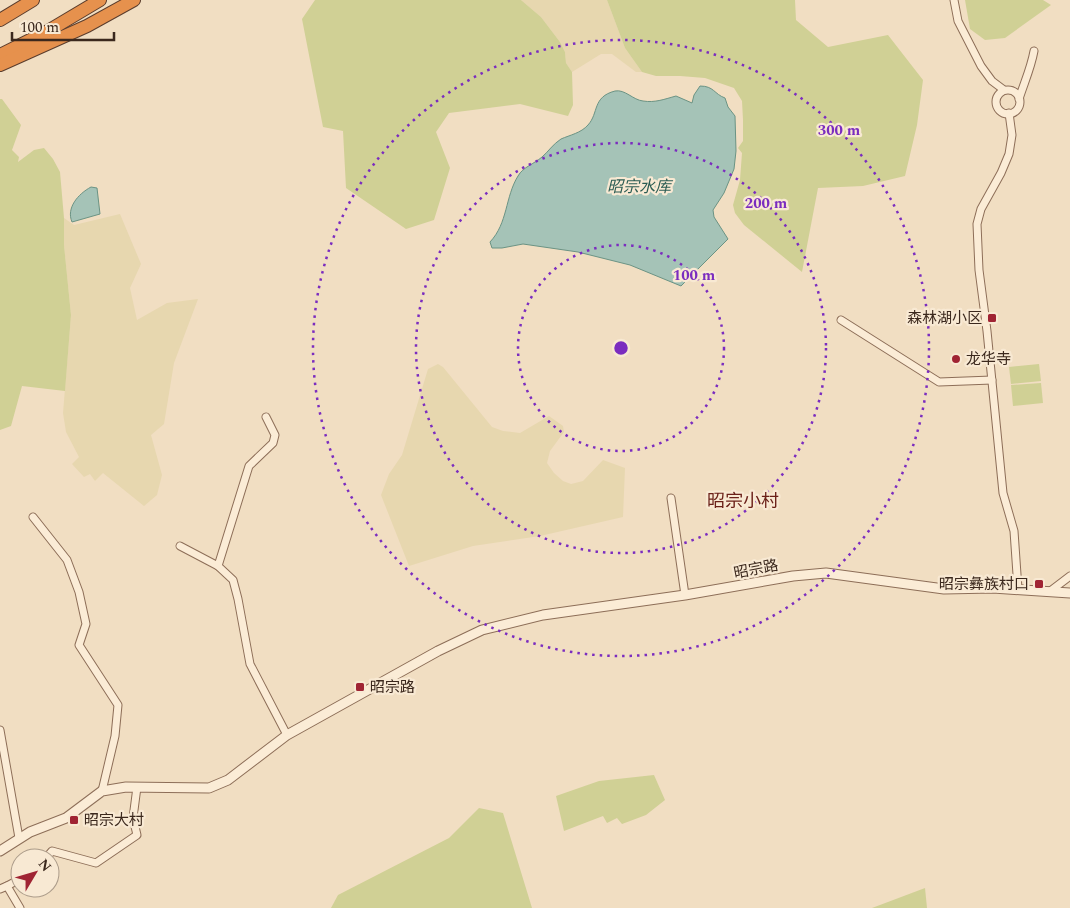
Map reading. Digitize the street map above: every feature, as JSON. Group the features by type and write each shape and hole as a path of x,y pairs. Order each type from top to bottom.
{"highway":[{"path":"0,20 33,0"},
{"path":"0,55 99,0"},
{"path":"0,65 79,30 134,0"}],"street":[{"path":"954,0 958,21 992,81 999,109 1005,113 1016,110 1025,80 1030,71 1034,51"},
{"path":"997,98 1006,90 1019,86 1025,80"},
{"path":"992,81 1006,90 1016,93 1019,100"},
{"path":"1009,113 1012,135 1009,154 981,209 977,224 979,270 1004,493 1014,531 1018,589"},
{"path":"841,320 939,382 992,380"},
{"path":"218,566 249,466 273,443 275,435 266,417"},
{"path":"671,498 685,595"},
{"path":"33,517 67,560 79,592 86,624 79,645 118,705 115,736 102,791"},
{"path":"180,546 218,566 233,580 250,664 287,734"},
{"name":"昭宗路","path":"0,851 18,838 66,818 102,791 112,788 137,787 209,788 219,785 287,734 438,651 482,630 543,615 685,595 793,576 826,573 944,590 993,588 1070,594"},
{"path":"1049,592 1070,576"},
{"path":"0,730 18,838"},
{"path":"60,853 96,863 137,835 133,818 137,787"},
{"path":"3,888 20,908"}],"shaded area":[{"path":"521,0 607,0 625,48 642,72 636,72 612,54 601,54 572,72 566,63 565,52 560,42 541,17"},
{"path":"120,214 141,264 130,288 137,320 167,303 198,299 174,363 164,424 151,435 162,475 157,495 144,506 103,473 95,481 90,474 84,477 72,464 79,457 66,432 63,413 71,315 64,245 64,218 74,225"},
{"path":"438,364 443,367 492,427 503,431 520,433 549,416 563,426 564,432 550,451 547,463 563,481 571,484 583,481 603,460 625,468 623,517 540,536 473,546 409,566 381,495 389,474 402,455 428,369"}],"green space":[{"path":"315,0 521,0 541,17 560,42 565,52 566,63 572,72 573,105 568,116 520,104 449,113 436,132 450,168 434,220 406,229 346,188 343,131 323,127 302,19"},
{"path":"607,0 795,0 796,20 828,47 888,35 923,80 917,125 905,176 863,186 818,188 802,272 744,225 735,213 733,205 740,180 742,153 738,148 743,141 743,120 742,101 734,88 705,78 656,76 642,72 625,48"},
{"path":"965,0 1043,0 1051,5 1005,38 985,40 970,29"},
{"path":"0,99 2,99 21,125 12,150 19,157 18,162 34,150 44,148 60,172 64,245 71,315 65,391 22,386 11,426 0,430"},
{"path":"1039,364 1041,381 1011,384 1009,367"},
{"path":"1041,383 1043,403 1013,406 1011,385"},
{"path":"654,775 665,800 646,815 622,824 617,818 607,823 603,816 564,831 556,796 599,781"},
{"path":"479,808 503,813 532,908 331,908 338,895 449,838"},
{"path":"925,888 927,908 872,908"}],"water":[{"name":"昭宗水库","path":"700,86 708,87 725,98 728,107 735,116 736,151 734,169 724,193 713,210 714,217 728,239 681,286 630,265 578,252 523,244 492,248 490,242 500,227 511,192 520,173 542,157 561,139 585,128 603,97 619,91 643,101 656,101 676,96 692,103 694,95"},
{"path":"91,187 97,188 100,214 72,222 71,212 74,202"}],"place":[{"name":"森林湖小区","path":"992,318"},
{"name":"龙华寺","path":"956,359"},
{"name":"昭宗彝族村口","path":"1039,584"},
{"name":"昭宗路","path":"360,687"},
{"name":"昭宗大村","path":"74,820"}],"district":[{"name":"昭宗小村","path":"743,501"}]}
